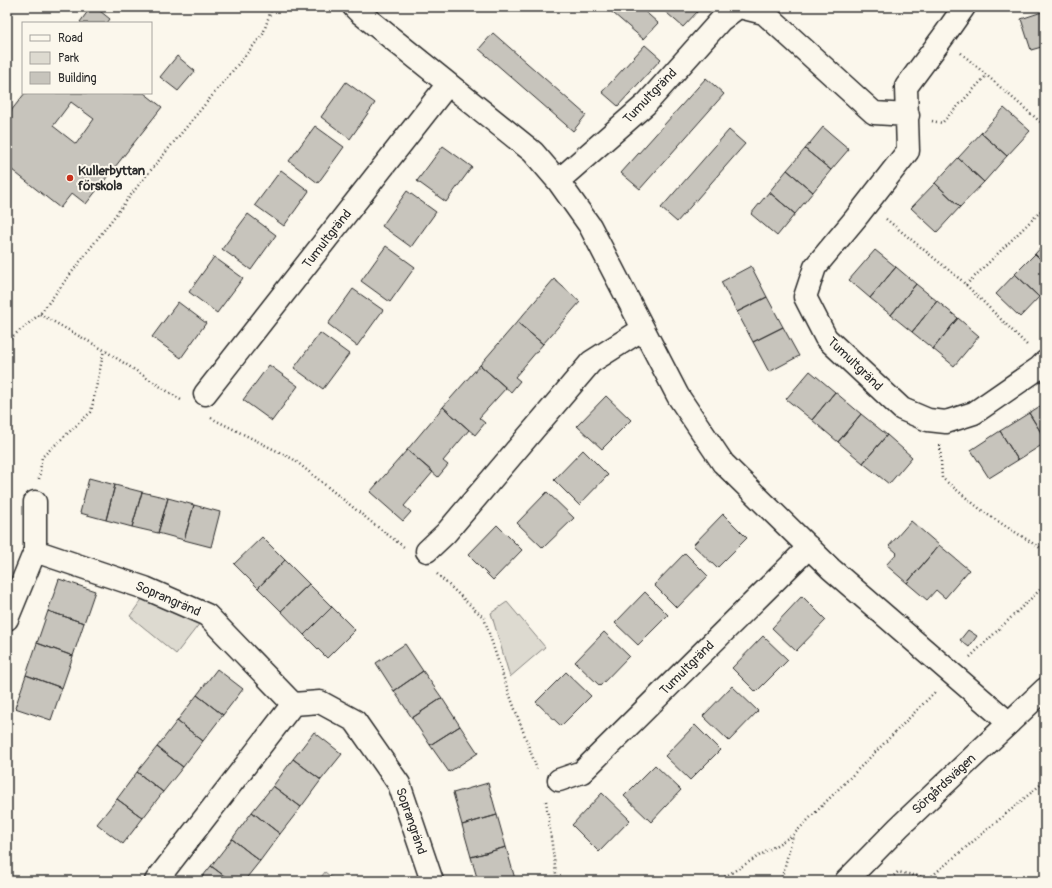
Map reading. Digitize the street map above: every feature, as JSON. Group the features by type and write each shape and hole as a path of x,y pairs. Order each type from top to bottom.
{"street":[{"name":"Tumultgränd","path":"558,181 646,104 721,20 739,7 764,13 874,113 908,116"},
{"name":"Tumultgränd","path":"964,7 906,87 908,151 816,267 805,297 826,338 902,409 928,420 946,422 974,413 1039,368 1045,362"},
{"path":"357,9 533,152 558,181 590,226 678,396 723,463 831,569 1009,723"},
{"name":"Tumultgränd","path":"206,394 448,84"},
{"path":"423,558 591,362 643,329"},
{"path":"7,619 35,551 35,502"},
{"name":"Tumultgränd","path":"559,780 582,772 809,547"},
{"name":"Soprangränd","path":"35,551 145,588 207,615 293,704 320,702 355,721 399,784 432,881"},
{"name":"Sörgårdsvägen","path":"846,881 899,827 1045,690"},
{"path":"156,881 293,704"}],"path":[{"path":"7,341 40,314 137,187 264,34 272,7"},
{"path":"943,37 1045,126"},
{"path":"908,116 942,123 987,76"},
{"path":"867,203 966,285 1045,362"},
{"path":"966,285 1045,207"},
{"path":"40,314 104,350 181,400"},
{"path":"35,502 42,457 91,412 104,350"},
{"path":"208,416 293,459 375,525 423,558 484,618 505,682 537,770"},
{"path":"946,422 940,445 942,478 985,513 1045,551"},
{"path":"718,881 793,835 953,674 1045,585"},
{"path":"926,881 1045,781"},
{"path":"546,798 557,881"},
{"path":"781,881 793,835"},
{"path":"888,881 898,872 929,878 932,881"}],"green space":[{"path":"145,595 200,623 176,654 130,616"},
{"path":"507,602 545,647 510,677 491,613"},
{"path":"325,872 336,881 318,881"}],"building":[{"path":"91,7 95,7 110,19 108,22 80,22"},
{"path":"606,7 640,7 658,23 643,39"},
{"path":"660,7 694,7 698,11 683,27"},
{"path":"1045,11 1045,46 1031,50 1021,19"},
{"path":"493,33 586,115 573,131 479,49"},
{"path":"645,45 661,59 618,106 602,92"},
{"path":"177,56 195,71 178,91 160,77"},
{"path":"706,78 724,94 640,189 621,173"},
{"path":"346,82 375,103 350,139 321,117"},
{"path":"24,94 145,94 162,107 86,204 72,193 60,208 7,166 7,116","holes":["71,102 94,119 76,144 53,126"]},
{"path":"1004,108 1030,131 1007,156 981,133"},
{"path":"315,126 344,147 318,183 289,161"},
{"path":"823,127 849,149 831,170 805,149"},
{"path":"729,130 745,144 677,222 661,208"},
{"path":"981,133 1007,156 984,182 958,158"},
{"path":"443,146 472,167 446,202 417,181"},
{"path":"805,149 831,170 813,192 787,170"},
{"path":"958,158 984,182 960,207 935,183"},
{"path":"281,170 309,191 284,226 255,205"},
{"path":"787,170 813,192 795,214 769,192"},
{"path":"935,183 960,207 937,232 911,208"},
{"path":"407,191 436,212 411,247 382,226"},
{"path":"769,192 795,214 777,236 751,214"},
{"path":"248,214 276,235 251,270 222,249"},
{"path":"1045,243 1045,264 1035,254"},
{"path":"386,246 415,267 390,302 361,281"},
{"path":"875,250 896,267 870,298 849,280"},
{"path":"1035,254 1045,264 1045,291 1039,297 1015,274"},
{"path":"214,257 243,278 217,313 189,292"},
{"path":"751,266 767,297 737,312 721,282"},
{"path":"896,267 916,284 891,315 870,298"},
{"path":"1015,274 1039,297 1020,317 996,294"},
{"path":"554,279 580,302 543,344 517,322"},
{"path":"916,284 937,301 912,332 891,315"},
{"path":"353,289 383,310 357,346 328,324"},
{"path":"767,297 783,327 753,342 737,312"},
{"path":"937,301 958,318 933,349 912,332"},
{"path":"178,302 206,323 181,358 152,337"},
{"path":"958,318 979,336 954,366 933,349"},
{"path":"517,322 543,344 515,377 520,381 511,392 480,365"},
{"path":"783,327 799,356 769,372 753,342"},
{"path":"320,333 349,354 323,389 294,368"},
{"path":"269,365 298,386 272,421 243,400"},
{"path":"480,365 506,388 479,418 485,423 475,435 443,407"},
{"path":"810,371 835,392 812,420 786,399"},
{"path":"835,392 861,414 838,442 812,420"},
{"path":"606,396 631,420 602,449 577,426"},
{"path":"1045,403 1045,439 1029,413"},
{"path":"443,407 469,430 443,461 448,465 438,477 407,450"},
{"path":"1029,413 1045,439 1045,443 1018,460 1000,431"},
{"path":"861,414 887,435 863,463 838,442"},
{"path":"1000,431 1018,460 989,478 971,450"},
{"path":"887,435 912,457 889,484 863,463"},
{"path":"407,450 433,472 404,506 411,512 403,521 370,492"},
{"path":"583,450 608,475 579,505 554,480"},
{"path":"89,478 115,485 106,520 80,513"},
{"path":"115,485 142,492 132,527 106,520"},
{"path":"142,492 168,498 158,533 132,527"},
{"path":"547,492 574,518 543,548 517,523"},
{"path":"7,498 10,499 7,508"},
{"path":"168,498 194,505 184,540 158,533"},
{"path":"194,505 220,512 211,547 184,540"},
{"path":"723,514 747,538 717,568 693,545"},
{"path":"911,521 939,545 907,583 886,565 897,553 889,546"},
{"path":"497,525 522,550 493,580 468,555"},
{"path":"262,537 285,560 258,588 234,564"},
{"path":"939,545 969,570 945,598 936,590 927,600 907,583"},
{"path":"685,553 708,576 677,608 654,585"},
{"path":"285,560 309,584 281,611 258,588"},
{"path":"59,579 95,591 84,623 48,611"},
{"path":"309,584 332,607 304,635 281,611"},
{"path":"645,592 668,615 638,645 615,623"},
{"path":"802,596 826,620 796,651 772,628"},
{"path":"332,607 355,630 327,658 304,635"},
{"path":"48,611 84,623 73,656 37,643"},
{"path":"968,630 977,636 969,647 960,640"},
{"path":"604,632 629,656 600,686 575,662"},
{"path":"763,636 788,660 756,692 732,668"},
{"path":"37,643 73,656 62,688 26,675"},
{"path":"405,644 423,671 394,691 376,663"},
{"path":"217,669 243,689 223,715 197,695"},
{"path":"423,671 442,698 412,718 394,691"},
{"path":"566,672 591,696 561,726 536,702"},
{"path":"26,675 62,688 51,720 15,708"},
{"path":"732,686 758,711 729,741 703,716"},
{"path":"197,695 223,715 203,741 177,721"},
{"path":"442,698 460,726 430,745 412,718"},
{"path":"177,721 203,741 183,767 157,747"},
{"path":"695,725 720,750 690,780 665,756"},
{"path":"460,726 478,753 449,772 430,745"},
{"path":"314,732 342,754 321,780 293,759"},
{"path":"157,747 183,767 163,792 137,772"},
{"path":"293,759 321,780 301,807 273,786"},
{"path":"655,765 681,790 651,822 624,796"},
{"path":"137,772 163,792 143,818 117,799"},
{"path":"488,783 497,815 462,825 453,793"},
{"path":"273,786 301,807 280,834 252,812"},
{"path":"602,793 630,820 599,852 572,825"},
{"path":"117,799 143,818 123,844 97,824"},
{"path":"252,812 280,834 260,861 232,839"},
{"path":"497,815 506,847 471,857 462,825"},
{"path":"232,839 260,861 244,881 231,881 211,866"},
{"path":"506,847 515,879 510,881 478,881 471,857"},
{"path":"211,866 231,881 199,881"},
{"path":"1045,873 1045,881 1044,881 1041,877"}],"place":[{"name":"Kullerbyttan förskola","path":"70,178"}]}
